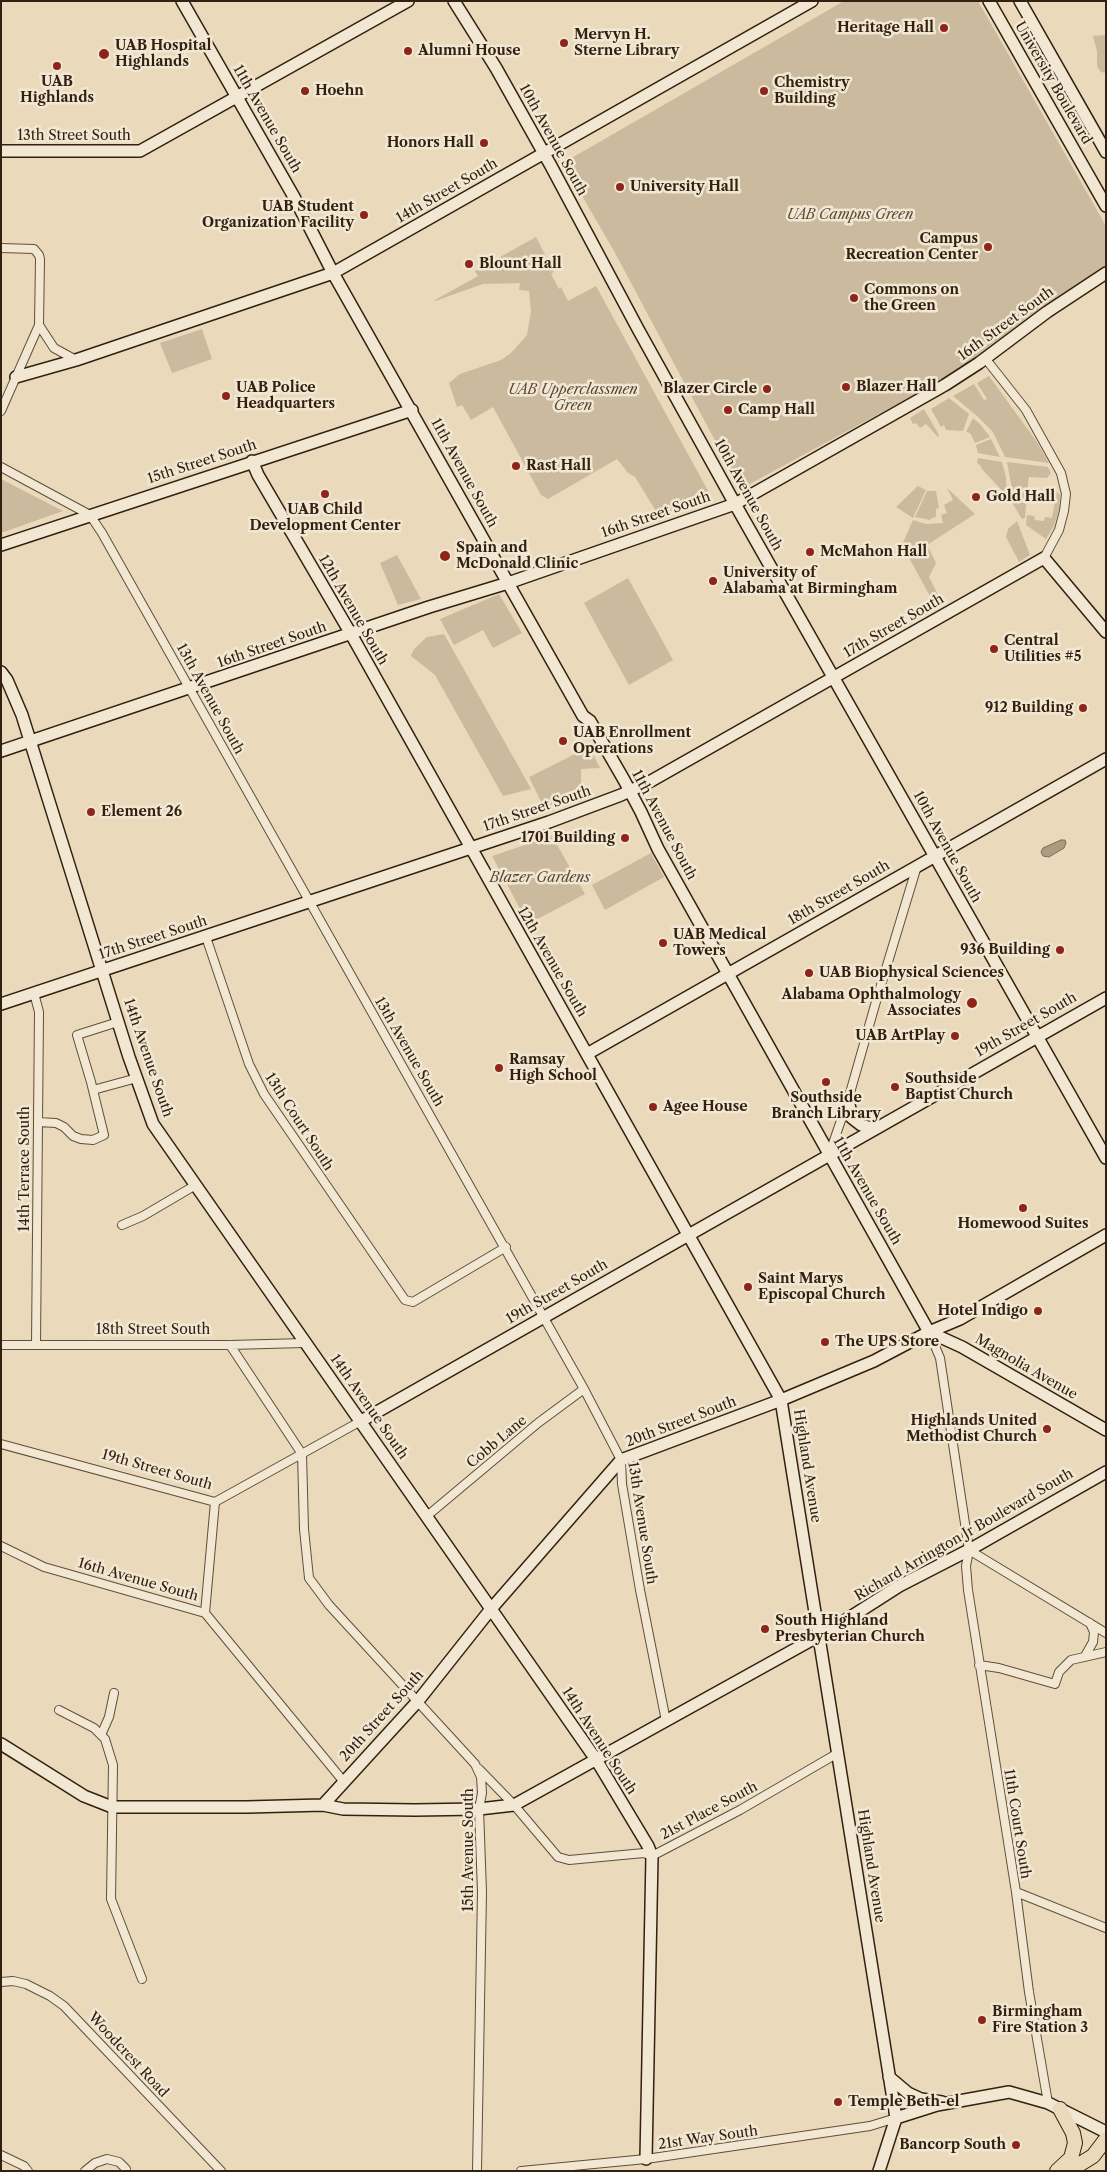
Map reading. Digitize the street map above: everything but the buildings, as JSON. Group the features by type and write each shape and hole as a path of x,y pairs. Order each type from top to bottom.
{"highway":[{"path":"1054,2106 1073,2133 1075,2143 1071,2158 1057,2171"},
{"path":"1069,2171 1093,2156 1106,2139"}],"street":[{"name":"11th Avenue South","path":"182,1 294,197 333,273 583,716 590,721 641,812 658,849 929,1332 940,1358 969,1550"},
{"name":"13th Street South","path":"1,151 140,151 238,98 408,1"},
{"name":"10th Avenue South","path":"454,1 496,68 544,153 638,329 735,504 1106,1158"},
{"name":"14th Street South","path":"16,377 76,360 333,273 812,1"},
{"name":"University Boulevard","path":"989,1 1106,206"},
{"name":"University Boulevard","path":"1020,1 1106,152"},
{"path":"1,248 34,249 40,255 40,325 1,411"},
{"name":"16th Street South","path":"1,751 508,583 735,504 937,390 985,358 1047,312 1106,273"},
{"path":"40,325 54,348 76,360"},
{"path":"985,358 1026,410 1061,473 1066,494 1064,512 1058,530 1044,558 1106,632"},
{"name":"15th Street South","path":"1,545 412,410"},
{"name":"12th Avenue South","path":"252,461 782,1400"},
{"name":"13th Avenue South","path":"1,467 90,515 102,533 309,902 545,1316 584,1389 621,1460 622,1484 640,1590 666,1722"},
{"name":"17th Street South","path":"1,1004 549,822 629,791 651,781 1044,558"},
{"name":"14th Avenue South","path":"1,672 7,680 22,715 118,1022 153,1124 194,1186 361,1421 597,1761 648,1846 652,1856 646,2159"},
{"name":"18th Street South","path":"587,1054 1106,759"},
{"path":"829,1154 848,1100 917,866"},
{"name":"13th Court South","path":"206,937 249,1064 264,1094 390,1280 408,1302 413,1302 506,1247"},
{"name":"14th Terrace South","path":"34,993 39,1012 36,1345"},
{"name":"19th Street South","path":"1,1444 215,1502 1106,998"},
{"path":"38,1122 56,1123 81,1140 93,1140 104,1135 77,1035 118,1022"},
{"path":"93,1090 137,1078"},
{"path":"848,1100 852,1118 860,1125 875,1129"},
{"path":"122,1225 143,1216 194,1186"},
{"name":"20th Street South","path":"323,1805 418,1701 491,1609 621,1460 782,1400 874,1361 929,1332 960,1319 1106,1235"},
{"name":"Magnolia Avenue","path":"929,1332 962,1347 1106,1430"},
{"name":"18th Street South","path":"1,1345 230,1345 304,1343"},
{"path":"230,1345 302,1454"},
{"name":"Cobb Lane","path":"427,1516 538,1423 584,1389"},
{"name":"Highland Avenue","path":"782,1400 896,2118"},
{"name":"15th Avenue South","path":"302,1454 304,1529 309,1578 329,1606 475,1764 481,1777 482,1793 479,1809 482,1892 477,2171"},
{"name":"Richard Arrington Jr Boulevard South","path":"3,1748 84,1796 112,1806 247,1807 323,1805 343,1808 479,1809 514,1805 597,1761 819,1636 899,1586 969,1550 1106,1472"},
{"path":"205,1613 215,1502"},
{"name":"16th Avenue South","path":"1,1546 44,1567 205,1613 344,1782"},
{"path":"969,1550 1106,1632"},
{"name":"11th Court South","path":"969,1550 966,1566 979,1665 1016,1892 1029,1992 1054,2106"},
{"path":"1085,1656 1093,1642 1094,1632 1090,1623"},
{"path":"979,1665 999,1668 1055,1684 1059,1672 1070,1660 1106,1652"},
{"path":"101,1735 109,1716 114,1692"},
{"path":"59,1710 94,1728 105,1739 113,1765 111,1899 142,1979"},
{"name":"21st Place South","path":"475,1764 514,1805 558,1857 569,1860 644,1853 652,1856 740,1810 838,1754"},
{"path":"1016,1892 1106,1928"},
{"name":"Woodcrest Road","path":"1,1982 13,1981 26,1984 50,1996 64,2006 221,2171"},
{"path":"890,2077 908,2093 921,2099 949,2103"},
{"path":"879,2171 896,2118 949,2103 1009,2092 1054,2106 1106,2132"},
{"name":"21st Way South","path":"521,2171 646,2159 870,2126 896,2118"},
{"path":"1,2155 24,2166 28,2171"},
{"path":"85,2171 95,2163 107,2159 119,2162 126,2169"}],"green space":[{"name":"UAB Campus Green","path":"844,1 978,1 1106,226 1106,268 949,376 746,486 740,484 735,478 614,251 563,163"},
{"path":"1106,35 1106,73 1101,72 1097,66 1097,51 1093,36"},
{"name":"UAB Upperclassmen Green","path":"536,237 554,272 551,274 559,289 561,287 568,301 596,286 712,498 710,500 659,516 635,477 628,473 617,459 548,499 541,495 493,407 471,420 462,405 457,407 449,383 460,374 501,360 511,353 527,335 531,311 529,291 519,290 520,283 483,284 435,300 478,276 475,271"},
{"path":"202,329 212,359 172,373 160,343"},
{"path":"989,376 1037,442 1049,463 1005,457 993,432 953,396 974,384 984,400 987,399 977,383"},
{"path":"949,398 969,414 963,431 946,430 944,425 941,427 931,409"},
{"path":"924,409 939,435 938,437 926,424 920,428 916,423 913,424 910,418"},
{"path":"973,418 990,437 975,443 970,433 966,432"},
{"path":"991,439 1000,457 978,453 976,445"},
{"path":"978,458 1002,462 1006,477 1007,496 977,463"},
{"path":"1007,462 1048,467 1051,473 1047,478 1029,477 1027,492 1012,489"},
{"path":"1,479 63,511 1,533"},
{"path":"918,486 926,490 913,518 896,507"},
{"path":"947,488 975,514 927,545 936,563 929,577 942,603 936,607 902,545 913,520 926,524 943,523 941,515 947,513 944,505 953,500"},
{"path":"927,491 936,491 939,508 936,509 936,517 930,520 915,517"},
{"path":"1011,491 1027,493 1025,518 1022,519 1011,501"},
{"path":"1052,491 1060,495 1059,509 1054,526 1046,539 1026,525 1027,515 1034,516 1035,520 1044,521 1045,517 1052,518 1056,496 1051,495"},
{"path":"1017,521 1030,555 1019,562 1006,537 1008,529"},
{"path":"397,555 421,599 398,605 380,563"},
{"path":"628,578 673,660 629,685 584,603"},
{"path":"499,594 522,633 493,648 483,630 454,645 440,619"},
{"path":"444,634 531,789 503,796 435,675 411,656 414,649 427,637"},
{"path":"589,747 600,768 581,769 581,796 544,808 529,777"},
{"name":"Blazer Gardens","path":"552,836 585,894 528,924 492,856"},
{"path":"651,853 664,877 605,910 592,885"}],"shaded area":[{"path":"1065,840 1064,848 1049,857 1043,856 1041,852 1043,848"}],"place":[{"name":"Heritage Hall","path":"944,28"},
{"name":"Mervyn H. Sterne Library","path":"564,43"},
{"name":"Alumni House","path":"408,51"},
{"name":"UAB Hospital Highlands","path":"104,54"},
{"name":"UAB Highlands","path":"57,66"},
{"name":"Hoehn","path":"305,91"},
{"name":"Chemistry Building","path":"764,91"},
{"name":"Honors Hall","path":"484,143"},
{"name":"University Hall","path":"620,187"},
{"name":"UAB Student Organization Facility","path":"364,215"},
{"name":"Campus Recreation Center","path":"988,247"},
{"name":"Blount Hall","path":"469,264"},
{"name":"Commons on the Green","path":"854,298"},
{"name":"Blazer Hall","path":"846,387"},
{"name":"Blazer Circle","path":"767,389"},
{"name":"UAB Police Headquarters","path":"226,396"},
{"name":"Camp Hall","path":"728,410"},
{"name":"Rast Hall","path":"516,466"},
{"name":"UAB Child Development Center","path":"325,494"},
{"name":"Gold Hall","path":"976,497"},
{"name":"McMahon Hall","path":"810,552"},
{"name":"Spain and McDonald Clinic","path":"445,556"},
{"name":"University of Alabama at Birmingham","path":"713,581"},
{"name":"Central Utilities #5","path":"994,649"},
{"name":"912 Building","path":"1083,708"},
{"name":"UAB Enrollment Operations","path":"563,741"},
{"name":"Element 26","path":"91,812"},
{"name":"1701 Building","path":"625,838"},
{"name":"UAB Medical Towers","path":"663,943"},
{"name":"936 Building","path":"1060,950"},
{"name":"UAB Biophysical Sciences","path":"809,973"},
{"name":"Alabama Ophthalmology Associates","path":"972,1003"},
{"name":"UAB ArtPlay","path":"955,1036"},
{"name":"Ramsay High School","path":"499,1068"},
{"name":"Southside Branch Library","path":"826,1082"},
{"name":"Southside Baptist Church","path":"895,1087"},
{"name":"Agee House","path":"653,1107"},
{"name":"Homewood Suites","path":"1023,1208"},
{"name":"Saint Marys Episcopal Church","path":"748,1287"},
{"name":"Hotel Indigo","path":"1038,1311"},
{"name":"The UPS Store","path":"825,1342"},
{"name":"Highlands United Methodist Church","path":"1047,1429"},
{"name":"South Highland Presbyterian Church","path":"765,1629"},
{"name":"Birmingham Fire Station 3","path":"982,2020"},
{"name":"Temple Beth-el","path":"838,2102"},
{"name":"Bancorp South","path":"1016,2145"}]}
